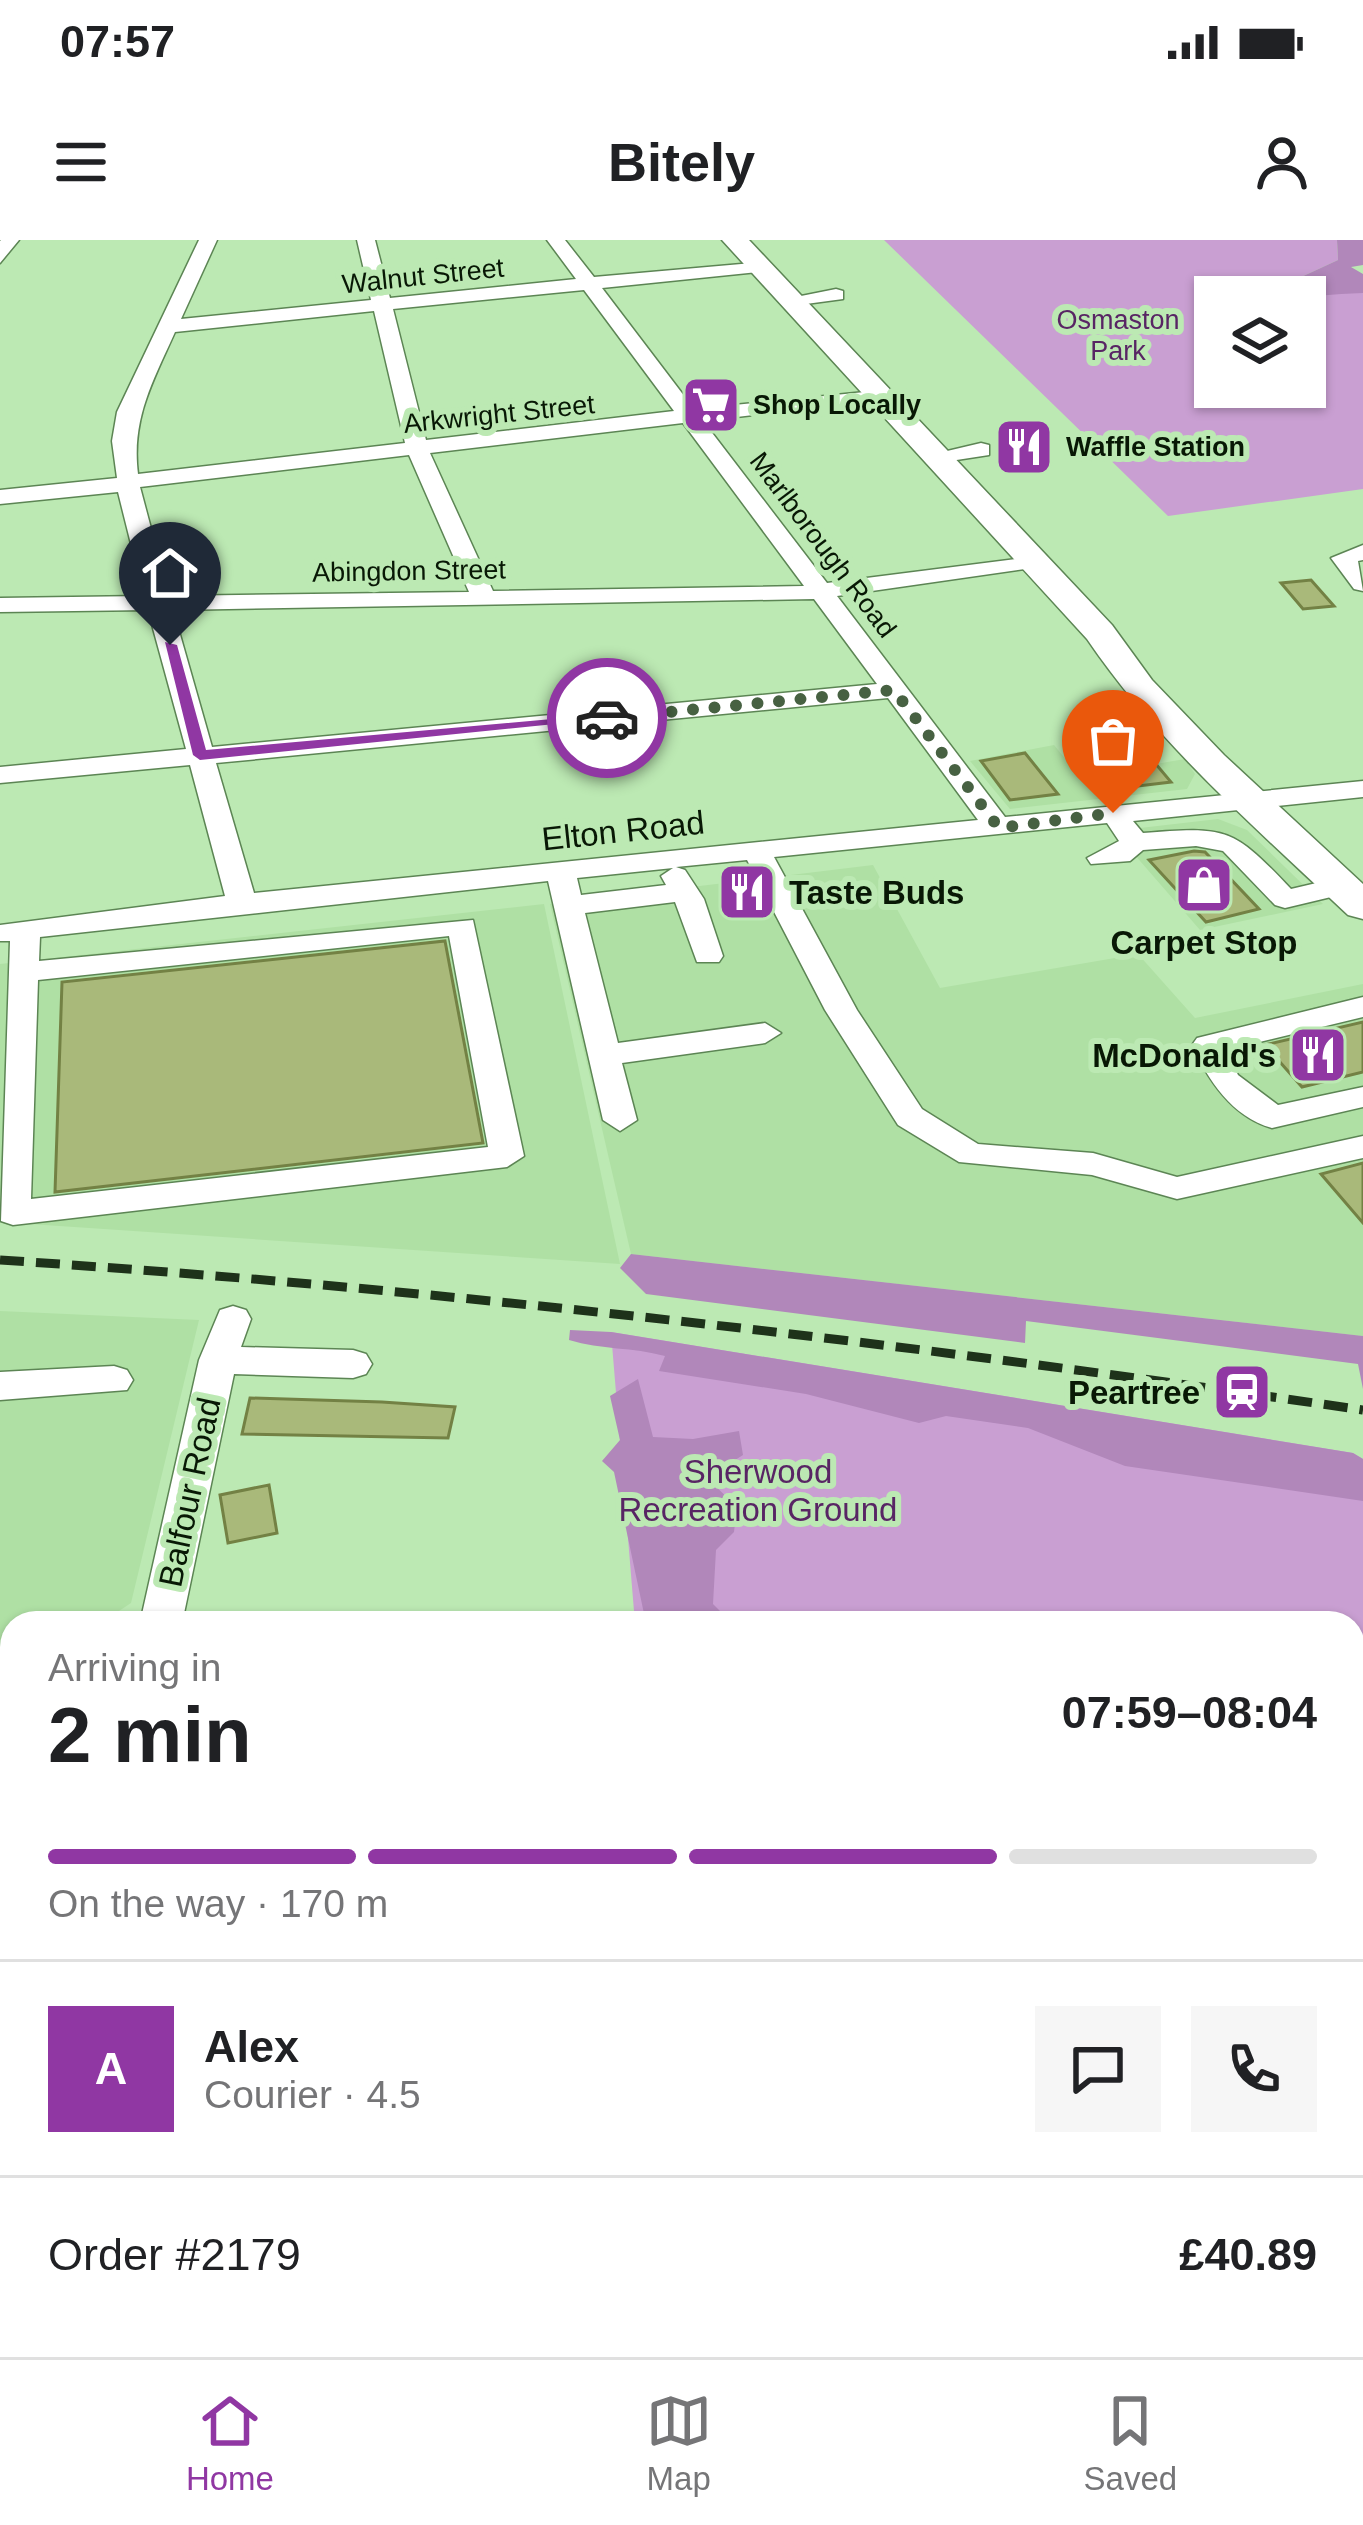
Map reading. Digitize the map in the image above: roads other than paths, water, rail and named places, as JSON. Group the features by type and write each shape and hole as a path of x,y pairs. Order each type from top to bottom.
{"highway":[{"path":"735,240 1100,632 1139,688 1210,763 1356,886"},
{"path":"1100,632 1142,661 1294,798 1356,886"}],"street":[{"path":"0,257 10,240"},
{"path":"208,240 156,330 124,427 126,483 242,903"},
{"path":"366,240 418,450 484,600"},
{"name":"Marlborough Road","path":"556,240 999,828"},
{"name":"Walnut Street","path":"156,330 758,266"},
{"path":"791,300 836,295"},
{"name":"Arkwright Street","path":"0,497 689,420 878,394"},
{"path":"937,456 981,450"},
{"path":"1363,552 1343,558 1343,564 1363,584"},
{"name":"Abingdon Street","path":"0,605 819,592 1032,561"},
{"path":"0,775 894,690"},
{"name":"Elton Road","path":"12,932 242,903 1363,789"},
{"path":"1113,813 1135,842"},
{"path":"1101,859 1120,855 1135,842 1196,837 1232,845 1285,898 1356,886"},
{"path":"757,852 841,1010 910,1117 953,1146 971,1154 1093,1164 1177,1188 1363,1147"},
{"path":"668,862 685,892 708,956"},
{"path":"561,873 620,1120"},
{"path":"566,906 685,892"},
{"path":"12,932 25,972 13,1213 507,1156 462,926 25,972"},
{"path":"1363,1007 1208,1045 1226,1081 1273,1117 1363,1097"},
{"path":"604,1055 765,1033"},
{"name":"Balfour Road","path":"164,1611 218,1360 233,1319"},
{"name":"Balfour Road","path":"218,1360 353,1364"},
{"path":"0,1386 114,1380"}],"railway":[{"path":"0,1260 513,1303 1023,1363 1363,1410"}],"place":[{"name":"Shop Locally","path":"711,405"},
{"name":"Waffle Station","path":"1024,447"},
{"name":"Carpet Stop","path":"1204,885"},
{"name":"Taste Buds","path":"747,892"},
{"name":"McDonald's","path":"1318,1055"},
{"name":"Peartree","path":"1242,1392"}],"park label":[{"name":"Osmaston Park","path":"1118,336"},
{"name":"Sherwood Recreation Ground","path":"758,1490"}]}
